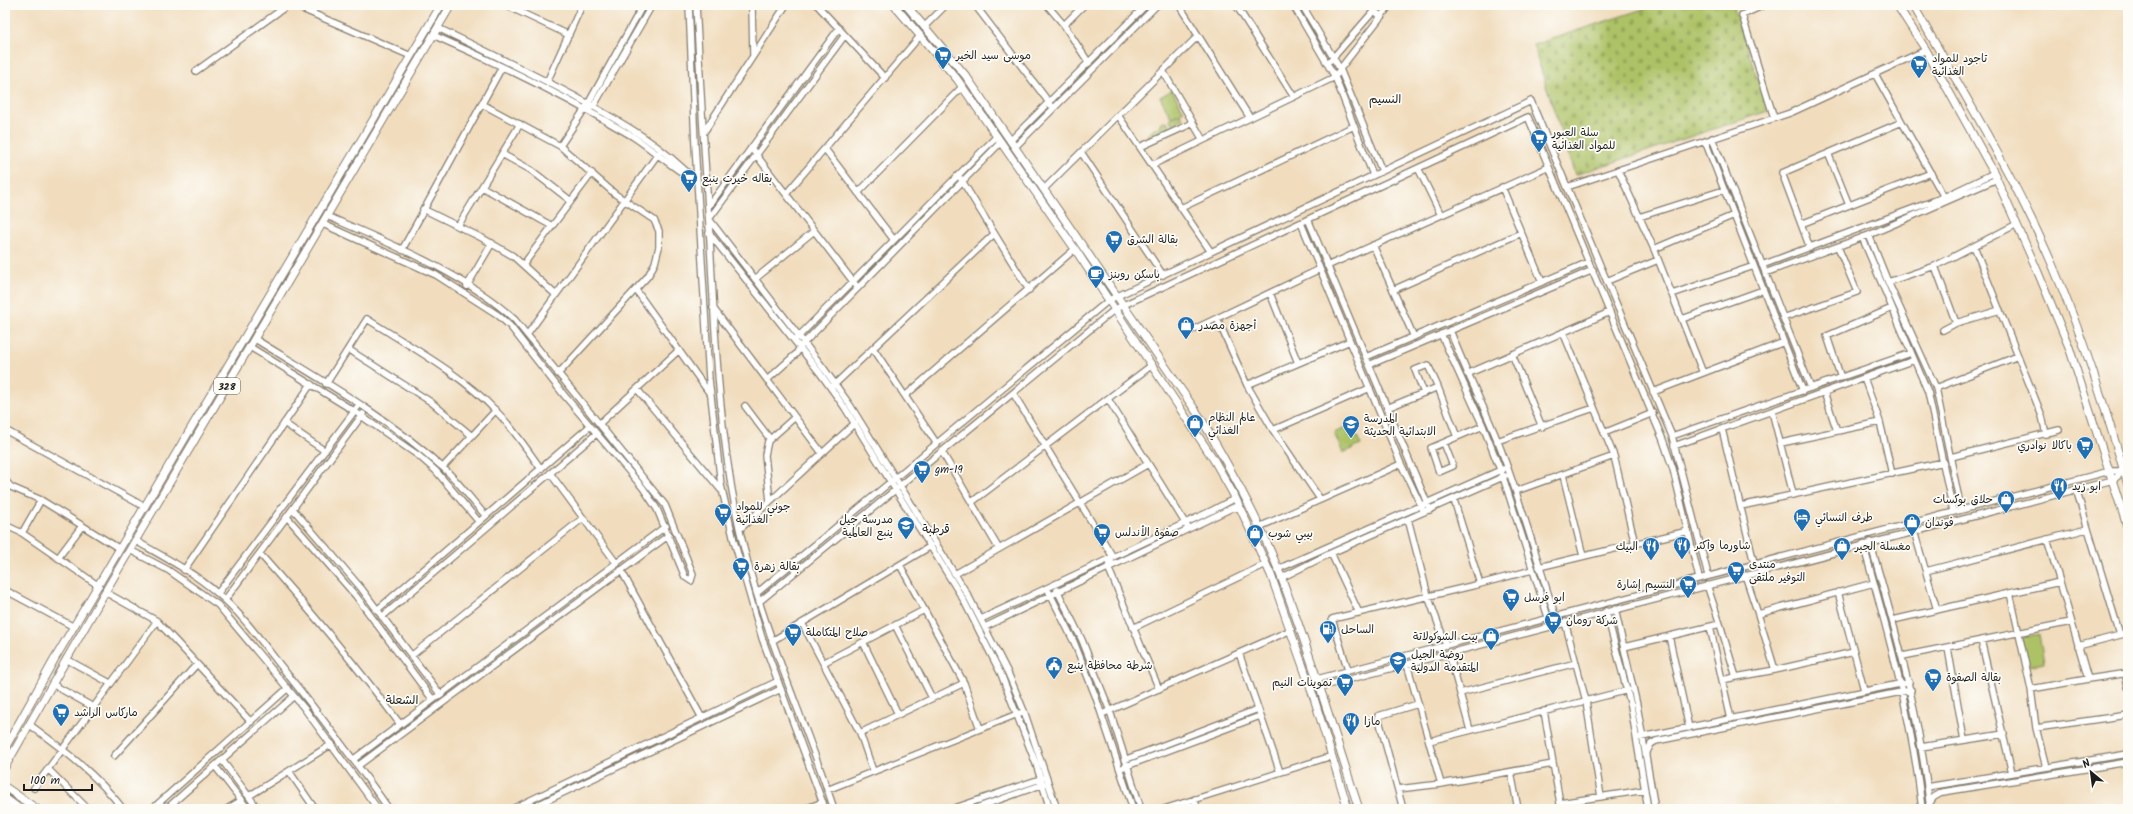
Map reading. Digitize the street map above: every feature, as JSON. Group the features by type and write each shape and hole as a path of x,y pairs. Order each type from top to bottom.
{"main road":[{"path":"5,748 74,627 441,5"},
{"name":"328","path":"5,767 105,592 451,5"},
{"path":"894,5 962,87 999,139 1192,424 1233,493 1266,564 1291,630 1348,809"},
{"path":"906,5 966,76 1202,420 1243,494 1278,569 1320,687 1359,809"},
{"path":"1897,5 1926,50 1996,176 2069,347 2128,529"},
{"path":"1913,5 2002,159 2052,263 2086,349 2124,459 2128,485"},
{"path":"5,787 37,809"},
{"path":"5,798 20,809"}],"street":[{"path":"293,5 411,56"},
{"path":"547,82 582,5"},
{"path":"560,146 586,106 643,5"},
{"path":"593,107 652,5"},
{"path":"689,5 697,182 710,394 723,492 734,541 758,626 825,809"},
{"path":"696,5 713,308 725,449 740,529 757,593 772,641 834,809"},
{"path":"752,5 753,56"},
{"path":"704,132 786,5"},
{"path":"817,5 885,78"},
{"path":"924,27 946,5"},
{"path":"975,5 1054,108"},
{"path":"1047,5 1064,25 1089,63"},
{"path":"1064,25 1084,5"},
{"path":"1010,141 1146,5"},
{"path":"1015,147 1157,5"},
{"path":"1179,5 1250,118"},
{"path":"1236,5 1294,97"},
{"path":"1293,5 1335,77 1373,175"},
{"path":"1302,5 1340,69 1382,171"},
{"path":"1369,5 1381,17"},
{"path":"1328,63 1334,58 1379,5"},
{"path":"1152,165 1335,77 1390,5"},
{"path":"1764,5 1742,15 1774,118"},
{"path":"196,71 286,6"},
{"path":"508,6 569,35"},
{"path":"438,28 547,82 634,137 658,154 674,168 697,182"},
{"path":"708,207 839,28"},
{"path":"433,35 586,106 593,107 638,131 677,161 697,182"},
{"path":"708,219 845,35"},
{"path":"786,194 920,36"},
{"path":"1044,189 1198,36"},
{"path":"1567,187 1774,118 1926,50"},
{"path":"402,250 502,66"},
{"path":"1163,70 1203,140"},
{"path":"1875,74 1944,197"},
{"path":"858,193 962,87"},
{"path":"757,593 1109,300 1531,101 1672,436 1708,575"},
{"path":"482,104 560,146 615,194 654,220 659,231 659,247 656,263 636,290 558,374"},
{"path":"760,602 1115,309 1536,113"},
{"path":"1118,115 1211,252"},
{"path":"1528,117 1653,413 1672,469 1699,578"},
{"path":"1810,248 1782,173 1902,122"},
{"path":"1140,147 1193,123"},
{"path":"458,226 520,124"},
{"path":"1181,208 1354,126"},
{"path":"1712,138 1811,388"},
{"path":"797,338 958,175 999,139"},
{"path":"767,380 796,354 802,345 962,182 999,139"},
{"path":"1706,141 1803,391"},
{"path":"751,148 858,288"},
{"path":"825,149 894,240"},
{"path":"1081,152 1163,275"},
{"path":"1828,153 1849,205"},
{"path":"502,154 531,170 571,201"},
{"path":"527,334 658,154"},
{"path":"1327,266 1549,167"},
{"path":"1418,168 1441,215"},
{"path":"1618,170 1654,249 1703,373"},
{"path":"524,265 592,173"},
{"path":"1801,224 1931,173"},
{"path":"958,175 1029,290"},
{"path":"1762,265 1996,176"},
{"path":"1765,273 1862,237 1996,176"},
{"path":"482,187 552,226"},
{"path":"1502,188 1542,282"},
{"path":"1639,217 1724,190"},
{"path":"423,209 492,243 513,256 556,295"},
{"path":"1654,249 1734,215"},
{"path":"323,224 436,275 498,315 510,326 596,434 643,488 666,526 685,577 691,581 693,574 665,505 527,334 502,308 440,268 327,216"},
{"path":"708,219 755,279 833,386 955,574 981,619 1024,711 1057,809"},
{"path":"1308,220 1430,510"},
{"path":"1301,223 1401,464 1424,512"},
{"path":"1888,282 1935,266 2017,224"},
{"path":"755,279 814,231"},
{"path":"709,232 797,338"},
{"path":"1393,290 1521,233"},
{"path":"833,386 994,234"},
{"path":"1869,234 1888,282 1936,388 1961,510"},
{"path":"1862,237 1928,392 1944,462 1953,512"},
{"path":"467,286 492,243"},
{"path":"1373,245 1414,337"},
{"path":"1974,246 2042,416 2046,434"},
{"path":"1783,318 1857,292 1838,247"},
{"path":"905,396 1075,250"},
{"path":"1607,281 1658,260"},
{"path":"1366,357 1589,262"},
{"path":"1672,294 1754,266"},
{"path":"1935,266 1956,323"},
{"path":"1192,330 1320,269"},
{"path":"1369,365 1593,270"},
{"path":"636,290 710,394"},
{"path":"1682,319 1763,290"},
{"path":"1270,293 1298,363"},
{"path":"713,308 822,454"},
{"path":"1841,378 1827,336 1892,308"},
{"path":"1943,330 1956,323 2000,310"},
{"path":"1467,374 1610,312"},
{"path":"1217,318 1248,385 1274,430 1320,499"},
{"path":"326,384 367,319 425,356 464,384 496,410 541,469"},
{"path":"1450,330 1467,374 1497,441 1516,491 1555,615"},
{"path":"1563,332 1614,456 1635,544"},
{"path":"1441,334 1483,426 1503,477 1548,617"},
{"path":"255,339 359,405 408,439 442,467 486,516"},
{"path":"1248,385 1350,341"},
{"path":"1653,392 1784,342"},
{"path":"250,347 362,416 419,456 436,471 480,522"},
{"path":"873,348 937,444"},
{"path":"348,349 430,402 472,436"},
{"path":"599,424 679,350"},
{"path":"1672,436 1911,353"},
{"path":"1512,354 1542,427"},
{"path":"1936,388 2018,356"},
{"path":"1674,446 1914,360"},
{"path":"972,502 1152,365"},
{"path":"1424,393 1415,370 1428,365 1457,437"},
{"path":"1864,378 1880,422 1892,474"},
{"path":"184,570 311,384"},
{"path":"833,386 855,423 894,479"},
{"path":"1387,408 1438,387"},
{"path":"1274,430 1370,388"},
{"path":"637,389 723,492"},
{"path":"1824,392 1837,431"},
{"path":"1013,394 1113,557"},
{"path":"1108,399 1187,526"},
{"path":"218,594 359,405"},
{"path":"745,406 770,439"},
{"path":"1497,441 1542,427 1594,408"},
{"path":"225,600 366,410"},
{"path":"442,467 496,410"},
{"path":"1772,411 1793,494"},
{"path":"1604,433 1653,413"},
{"path":"770,501 765,455 770,439 794,417"},
{"path":"1781,443 1880,422"},
{"path":"284,423 325,451"},
{"path":"740,529 855,423"},
{"path":"377,610 590,426"},
{"path":"1444,443 1453,466 1439,472 1431,448 1483,426"},
{"path":"1722,428 1754,563"},
{"path":"5,430 145,507"},
{"path":"1951,457 2059,430"},
{"path":"382,617 596,434"},
{"path":"942,452 999,549"},
{"path":"1516,491 1614,456"},
{"path":"1741,506 1944,462"},
{"path":"955,574 1148,464"},
{"path":"1259,527 1401,464"},
{"path":"1278,569 1507,467"},
{"path":"1317,679 1555,615 2110,471 2126,471"},
{"path":"1320,687 1870,542 2076,490 2113,480 2126,471"},
{"path":"550,473 616,564"},
{"path":"1281,578 1331,553 1509,475"},
{"path":"1563,475 1583,556"},
{"path":"5,480 11,487 41,500 120,549"},
{"path":"899,487 931,546 963,599 1001,674 1018,714 1050,809"},
{"path":"2076,490 2120,635"},
{"path":"985,627 1108,567 1187,526 1232,500 1233,493"},
{"path":"22,533 41,500"},
{"path":"1454,500 1480,584"},
{"path":"981,619 1113,557 1234,507 1241,509"},
{"path":"293,509 377,610 440,694"},
{"path":"287,517 356,596 432,700"},
{"path":"411,656 583,518"},
{"path":"1408,519 1428,596 1446,644"},
{"path":"5,525 22,533 99,586"},
{"path":"58,558 82,526"},
{"path":"354,759 666,526"},
{"path":"1926,571 2087,530"},
{"path":"1539,567 1688,531"},
{"path":"1914,531 1937,610"},
{"path":"358,765 669,535"},
{"path":"2047,539 2088,679"},
{"path":"136,541 184,570 225,600 277,661 354,759 389,809"},
{"path":"1870,542 1903,656 1911,690 1921,747 1929,807"},
{"path":"1863,544 1903,691 1916,758 1922,809"},
{"path":"772,641 931,546"},
{"path":"130,550 168,570 218,605 288,688 332,744 378,809"},
{"path":"1331,553 1359,612"},
{"path":"260,554 318,618 400,724"},
{"path":"1113,557 1108,567 1158,689"},
{"path":"1133,628 1266,564"},
{"path":"900,565 964,683 980,729"},
{"path":"621,570 702,718"},
{"path":"1348,670 1332,619 1480,584 1532,570"},
{"path":"1745,575 1775,670"},
{"path":"1893,620 2060,582"},
{"path":"1758,614 1874,583"},
{"path":"1054,585 1082,640 1110,711 1141,809"},
{"path":"1707,585 1736,677"},
{"path":"1048,588 1074,642 1102,714 1133,809"},
{"path":"5,590 74,627"},
{"path":"105,592 157,621 251,722"},
{"path":"1838,592 1864,690"},
{"path":"2010,593 2031,689 2036,728 2046,767"},
{"path":"1615,609 1624,647 1640,738 1648,809"},
{"path":"823,663 924,610"},
{"path":"1606,611 1640,738 1646,754 1655,809"},
{"path":"34,788 49,770 110,683 157,621"},
{"path":"1565,622 1586,701 1601,797"},
{"path":"1903,656 2071,622"},
{"path":"802,623 860,733 873,771"},
{"path":"1624,647 1720,624"},
{"path":"895,625 932,698"},
{"path":"1710,627 1731,719"},
{"path":"1102,714 1291,630"},
{"path":"2078,646 2128,633"},
{"path":"1669,636 1689,728"},
{"path":"1981,640 2012,773"},
{"path":"863,642 898,714"},
{"path":"1948,648 1964,740"},
{"path":"1722,680 1775,670 1854,652"},
{"path":"1449,653 1470,730"},
{"path":"1239,654 1280,772"},
{"path":"66,659 110,683"},
{"path":"1460,693 1576,663"},
{"path":"114,756 197,664"},
{"path":"1407,664 1441,784"},
{"path":"2031,689 2126,673 2128,687"},
{"path":"512,809 778,681"},
{"path":"1640,738 1864,690 1909,682"},
{"path":"860,733 964,683"},
{"path":"52,684 93,707"},
{"path":"152,809 288,688"},
{"path":"529,809 781,689"},
{"path":"1429,741 1628,690"},
{"path":"1646,754 1648,748 1656,741 1911,690"},
{"path":"166,809 294,696"},
{"path":"1403,809 1378,716 1418,704"},
{"path":"1127,763 1258,709"},
{"path":"827,790 1024,711"},
{"path":"1544,712 1561,806 1601,797 1645,790"},
{"path":"2036,728 2128,715"},
{"path":"1119,765 1260,716"},
{"path":"30,725 64,748 95,777 123,809"},
{"path":"1921,747 2004,734"},
{"path":"249,796 332,744"},
{"path":"1927,787 2128,754"},
{"path":"1164,809 1332,756"},
{"path":"222,760 258,809"},
{"path":"1929,807 1934,797 1943,792 2128,762"},
{"path":"1398,789 1441,784 1553,764"},
{"path":"215,766 248,809"},
{"path":"49,770 88,809"},
{"path":"289,771 315,809"},
{"path":"1511,772 1518,809"},
{"path":"952,809 1047,776"},
{"path":"973,809 1049,783"},
{"path":"1195,799 1197,809"},
{"path":"227,809 242,800"},
{"path":"805,809 823,802"}],"green space":[{"path":"1655,5 1733,5 1768,111 1575,175 1533,45"},
{"path":"1172,90 1184,111 1171,117 1160,97"},
{"path":"1181,114 1183,119 1172,124 1170,119"},
{"path":"1167,121 1170,126 1148,138 1147,135 1154,129 1160,127 1161,122"},
{"path":"1352,425 1361,445 1343,453 1334,433"},
{"path":"2039,634 2044,663 2027,666 2022,638"}],"place":[{"name":"موسى سيد الخير","path":"943,70"},
{"name":"تاجود للمواد الغذائية","path":"1919,79"},
{"name":"سلة العبور للمواد الغذائية","path":"1539,153"},
{"name":"بقاله خيرت ينبع","path":"689,193"},
{"name":"بقالة الشرق","path":"1114,254"},
{"name":"باسكن روبنز","path":"1096,289"},
{"name":"أجهزة مصدر","path":"1186,340"},
{"name":"عالم النظام الغذائي","path":"1195,438"},
{"name":"المدرسة الابتدائية الحديثة","path":"1351,439"},
{"name":"باكالا نوادري","path":"2085,460"},
{"name":"gm-19","path":"922,484"},
{"name":"ابو زيد","path":"2059,501"},
{"name":"حلاق بوكسات","path":"2006,514"},
{"name":"جوني للمواد الغذائية","path":"723,527"},
{"name":"طرف النسائي","path":"1802,532"},
{"name":"فوندان","path":"1912,537"},
{"name":"مدرسة جيل ينبع العالمية","path":"906,540"},
{"name":"صفوة الأندلس","path":"1102,547"},
{"name":"بيبي شوب","path":"1255,548"},
{"name":"شاورما وأكثر","path":"1682,560"},
{"name":"البيك","path":"1651,561"},
{"name":"مغسلة الجبر","path":"1842,561"},
{"name":"بقالة زهرة","path":"741,581"},
{"name":"منتدى التوفير ملتقى","path":"1736,585"},
{"name":"النسيم إشارة","path":"1688,599"},
{"name":"ابو فرسل","path":"1511,612"},
{"name":"شركة رومان","path":"1553,635"},
{"name":"الساحل","path":"1328,644"},
{"name":"صلاح المتكاملة","path":"793,647"},
{"name":"بيت الشوكولاتة","path":"1491,651"},
{"name":"روضة الجيل المتقدمة الدولية","path":"1398,675"},
{"name":"شرطة محافظة ينبع","path":"1054,680"},
{"name":"بقالة الصفوة","path":"1933,692"},
{"name":"تموينات النيم","path":"1345,697"},
{"name":"ماركاس الراشد","path":"61,727"},
{"name":"مازا","path":"1351,736"}],"district":[{"name":"النسيم","path":"1385,99"},
{"name":"قرطبة","path":"936,529"},
{"name":"الشعلة","path":"402,700"}]}
